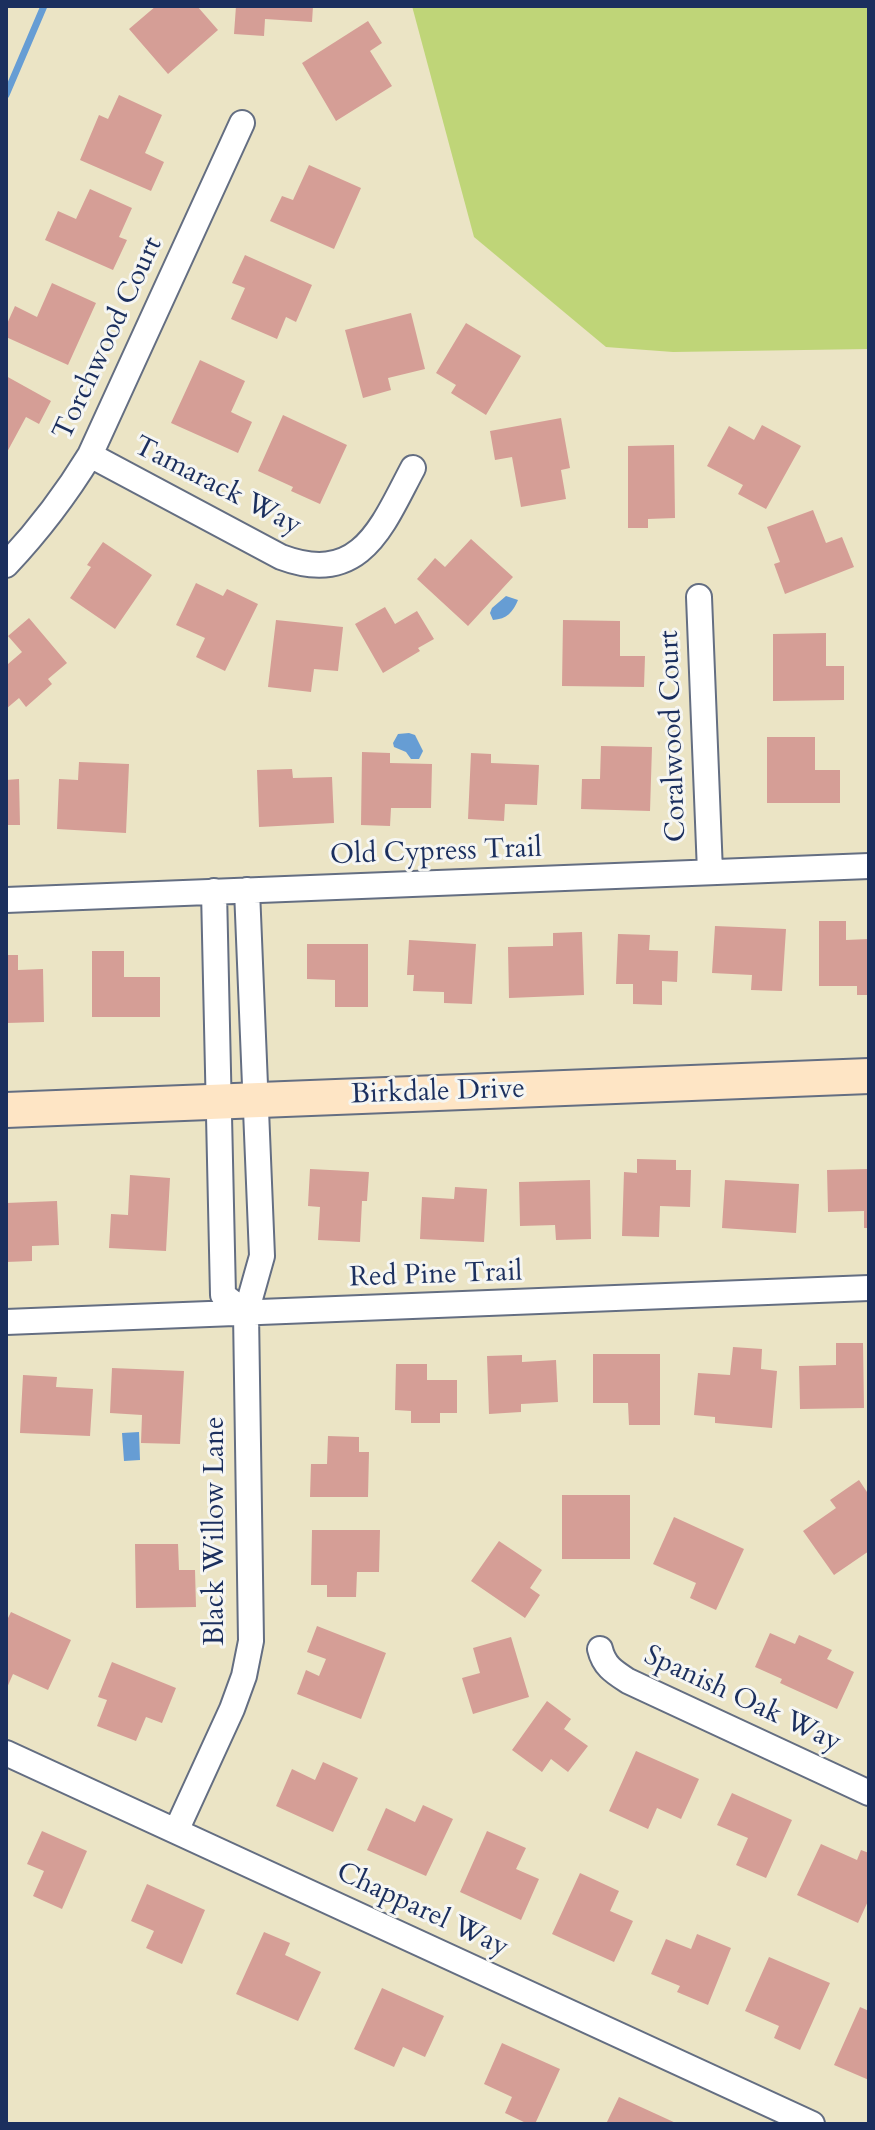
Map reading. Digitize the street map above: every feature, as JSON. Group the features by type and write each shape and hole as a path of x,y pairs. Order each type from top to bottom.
{"street":[{"name":"Torchwood Court","path":"6,565 41,528 90,455 242,123"},
{"name":"Tamarack Way","path":"90,455 281,557 315,565 350,558 365,548 377,535 413,468"},
{"name":"Coralwood Court","path":"699,597 710,872"},
{"name":"Old Cypress Trail","path":"6,900 869,866"},
{"name":"Black Willow Lane","path":"176,1831 232,1709 244,1676 251,1641 246,1313 262,1256 247,890"},
{"path":"214,891 223,1295 246,1313"},
{"name":"Birkdale Drive","path":"6,1110 869,1076"},
{"name":"Red Pine Trail","path":"6,1322 869,1288"},
{"name":"Spanish Oak Way","path":"600,1649 603,1661 628,1681 866,1784"},
{"name":"Chapparel Way","path":"6,1753 812,2124"}],"green space":[{"path":"412,6 869,6 869,349 673,352 606,347 474,237"}],"water":[{"path":"506,596 518,600 506,616 493,620 490,613 492,608"},
{"path":"398,734 415,735 423,751 419,759 411,759 406,752 394,747"},
{"path":"139,1432 140,1460 124,1461 122,1433"}],"building":[{"path":"156,6 197,6 218,30 168,74 129,29"},
{"path":"236,6 313,6 312,22 265,19 264,36 234,34"},
{"path":"368,21 382,43 370,51 392,86 336,121 302,63"},
{"path":"119,95 162,115 145,153 164,162 151,191 80,160 99,115 108,119"},
{"path":"309,165 361,188 334,249 270,221 282,196 293,200"},
{"path":"90,189 132,208 119,237 127,240 113,270 45,240 58,211 76,219"},
{"path":"245,255 312,285 296,322 286,317 277,339 231,319 245,288 232,283"},
{"path":"52,283 96,303 68,365 6,337 6,326 15,306 37,317"},
{"path":"411,313 425,369 388,378 391,390 363,398 345,330"},
{"path":"466,323 521,356 486,415 451,393 456,385 436,373"},
{"path":"200,360 245,381 231,412 252,422 238,453 171,423"},
{"path":"6,376 51,401 39,424 26,417 6,454"},
{"path":"283,415 347,445 320,504 258,471"},
{"path":"561,418 570,468 561,470 566,499 521,507 512,457 495,460 490,431"},
{"path":"762,425 801,446 766,509 738,494 743,485 707,466 729,426 754,440"},
{"path":"674,445 675,518 648,519 648,528 628,528 628,446"},
{"path":"813,510 826,543 842,537 854,567 785,594 774,564 780,562 767,527"},
{"path":"471,539 513,577 468,626 417,579 435,558 445,567"},
{"path":"103,542 152,575 115,629 70,598"},
{"path":"196,583 223,596 227,589 258,604 225,671 196,657 205,638 176,625"},
{"path":"385,607 395,624 417,611 434,639 383,673 355,624"},
{"path":"29,618 67,663 48,679 52,684 26,707 19,698 6,709 6,662 8,664 22,652 8,636"},
{"path":"276,620 343,627 338,671 314,669 311,692 268,687"},
{"path":"563,620 620,621 620,656 645,656 644,687 562,686"},
{"path":"826,633 826,666 844,666 844,700 773,701 773,634"},
{"path":"767,737 815,737 815,770 840,770 840,803 767,803"},
{"path":"601,746 652,747 650,811 581,809 582,779 600,779"},
{"path":"362,752 390,753 390,763 432,764 431,808 391,808 390,826 361,825"},
{"path":"471,753 491,754 491,763 539,765 537,805 505,804 504,821 468,819"},
{"path":"79,762 129,764 126,833 57,829 59,779 78,780"},
{"path":"292,769 293,778 332,777 334,823 259,827 257,770"},
{"path":"19,779 20,825 6,825 6,780"},
{"path":"819,921 846,921 846,940 869,939 869,995 857,995 857,986 819,986"},
{"path":"715,926 786,929 782,991 751,990 752,975 712,973"},
{"path":"582,932 584,995 509,998 508,947 553,946 553,933"},
{"path":"618,934 650,935 649,950 678,951 677,982 662,981 662,1005 633,1004 633,984 616,984"},
{"path":"409,940 476,944 472,1004 444,1003 444,992 413,991 414,975 407,975"},
{"path":"307,944 368,944 368,1007 335,1007 335,980 307,979"},
{"path":"92,951 124,951 124,977 160,977 160,1017 92,1017"},
{"path":"6,955 18,955 18,970 43,969 44,1022 6,1023"},
{"path":"637,1159 676,1160 676,1170 691,1170 690,1207 660,1206 659,1237 622,1236 624,1172 637,1173"},
{"path":"310,1169 369,1172 367,1201 362,1201 360,1242 318,1240 320,1207 308,1206"},
{"path":"869,1169 869,1228 864,1228 864,1211 828,1212 827,1170"},
{"path":"130,1175 170,1178 166,1251 109,1248 111,1214 128,1215"},
{"path":"590,1180 591,1239 556,1240 555,1225 520,1226 519,1182"},
{"path":"725,1180 799,1184 796,1233 722,1228"},
{"path":"455,1187 487,1189 484,1242 420,1239 422,1197 454,1199"},
{"path":"57,1201 59,1245 32,1246 32,1261 6,1262 6,1203"},
{"path":"836,1343 863,1343 864,1408 800,1409 799,1366 836,1365"},
{"path":"733,1347 762,1349 761,1369 777,1371 772,1428 715,1423 715,1417 694,1415 698,1373 730,1375"},
{"path":"593,1354 660,1354 660,1425 629,1425 628,1403 593,1403"},
{"path":"522,1355 522,1362 556,1360 558,1402 521,1404 521,1412 489,1414 487,1356"},
{"path":"396,1364 427,1364 427,1380 457,1380 457,1413 440,1413 440,1423 411,1423 411,1411 395,1410"},
{"path":"112,1368 184,1371 180,1444 141,1443 142,1415 110,1413"},
{"path":"23,1375 57,1377 56,1387 93,1389 90,1436 20,1433"},
{"path":"328,1436 359,1437 359,1452 369,1452 368,1497 310,1497 311,1464 327,1464"},
{"path":"859,1480 869,1495 869,1551 834,1575 803,1531 836,1508 830,1500"},
{"path":"562,1495 630,1495 630,1559 562,1559"},
{"path":"674,1517 744,1549 716,1610 690,1598 696,1583 653,1564"},
{"path":"312,1530 380,1530 379,1572 357,1572 356,1597 327,1597 327,1585 311,1585"},
{"path":"499,1541 542,1570 530,1588 540,1595 525,1618 471,1581"},
{"path":"135,1544 178,1544 179,1570 195,1570 196,1607 136,1608"},
{"path":"11,1612 71,1640 48,1690 13,1674 6,1690 6,1622"},
{"path":"317,1626 386,1653 361,1719 297,1694 306,1670 319,1676 326,1659 307,1652"},
{"path":"770,1633 795,1644 799,1635 832,1650 827,1659 854,1672 837,1709 780,1683 782,1679 755,1667"},
{"path":"511,1637 529,1697 473,1714 462,1678 480,1673 473,1648"},
{"path":"112,1662 176,1688 162,1723 146,1717 136,1741 97,1726 107,1700 98,1697"},
{"path":"547,1701 571,1719 564,1729 588,1746 568,1772 551,1759 542,1772 512,1750"},
{"path":"636,1751 699,1779 681,1819 657,1808 648,1829 609,1811"},
{"path":"323,1762 358,1778 333,1832 276,1806 292,1769 315,1780"},
{"path":"732,1793 792,1820 766,1878 736,1865 748,1838 717,1825"},
{"path":"423,1805 453,1819 426,1876 367,1850 386,1808 415,1822"},
{"path":"42,1831 87,1851 62,1909 33,1896 44,1871 27,1864"},
{"path":"487,1831 526,1848 516,1869 539,1879 521,1920 460,1892"},
{"path":"821,1844 857,1860 861,1850 869,1853 869,1899 858,1923 797,1895"},
{"path":"580,1873 619,1891 610,1911 633,1921 614,1962 552,1934"},
{"path":"147,1884 205,1910 182,1964 146,1948 154,1931 131,1921"},
{"path":"264,1932 290,1943 285,1955 321,1972 298,2021 236,1994"},
{"path":"697,1934 731,1948 708,2005 677,1992 680,1986 651,1974 666,1939 691,1949"},
{"path":"769,1957 830,1983 800,2050 774,2038 779,2026 745,2011"},
{"path":"382,1988 444,2016 425,2057 403,2047 394,2067 354,2049"},
{"path":"860,2007 869,2011 869,2080 834,2065"},
{"path":"502,2043 560,2069 535,2124 528,2124 505,2113 512,2097 484,2084"},
{"path":"619,2097 678,2124 606,2124"}],"waterway":[{"path":"6,95 44,6"}]}
